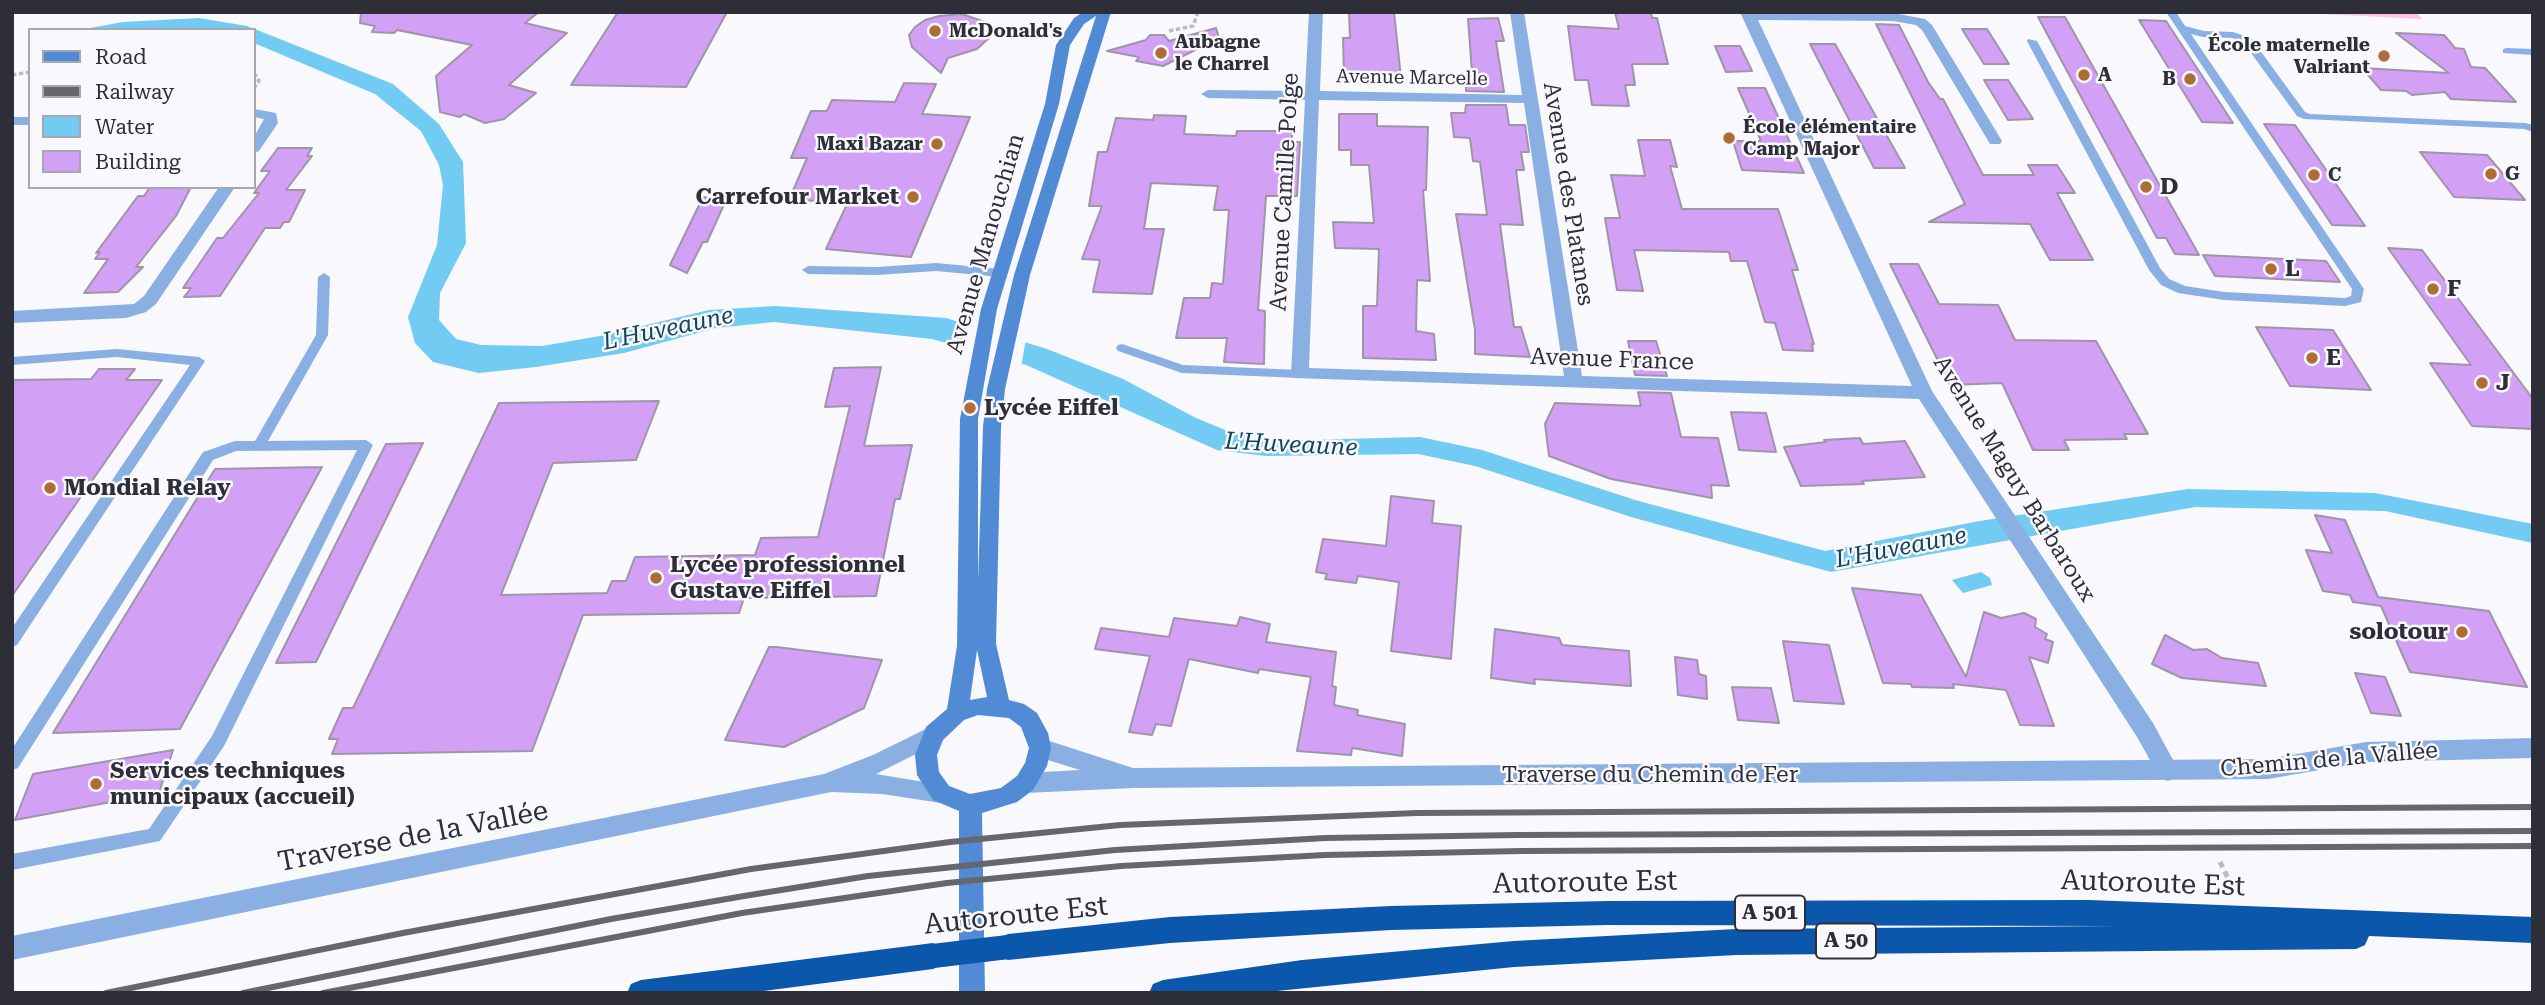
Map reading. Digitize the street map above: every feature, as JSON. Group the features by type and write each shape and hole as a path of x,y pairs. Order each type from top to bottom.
{"highway":[{"name":"Autoroute Est","path":"641,993 1008,947 1184,929 1391,918 1608,913 2089,912 2533,932"},
{"name":"A 50","path":"1163,993 1302,973 1501,955 1736,942 2533,932"}],"main road":[{"name":"Avenue Manouchian","path":"1000,706 977,604 969,419 973,386 989,309 1052,104 1063,45 1079,21 1093,12"},
{"name":"Avenue Manouchian","path":"957,713 967,646 977,604 996,389 1013,313 1104,12"},
{"path":"978,706 1000,706 1016,711 1029,720 1037,733 1040,748 1036,766 1025,783 1009,795 990,802 970,804 941,793 928,775 926,755 934,734 957,713 978,706"},
{"path":"970,804 972,993"}],"street":[{"name":"Avenue Camille Polge","path":"1300,374 1316,12"},
{"name":"Avenue des Platanes","path":"1517,12 1574,383"},
{"path":"1748,14 1893,16 1920,22 1927,28 1995,141"},
{"name":"Avenue Maguy Barbaroux","path":"1748,14 1923,393 2145,730 2168,771"},
{"name":"Avenue Marcelle","path":"1208,94 1531,99"},
{"path":"256,113 271,116 271,122 256,145"},
{"path":"12,317 127,312 140,309 150,300 226,189"},
{"name":"Avenue France","path":"1300,374 1923,393"},
{"name":"Traverse de la Vallée","path":"12,948 825,784 881,762 934,734"},
{"name":"Traverse du Chemin de Fer","path":"1040,748 1133,778"},
{"name":"Chemin de la Vallée","path":"2168,771 2268,769 2366,752 2533,748"},
{"name":"Traverse du Chemin de Fer","path":"1025,783 1133,778 2168,771"},
{"name":"Traverse de la Vallée","path":"825,784 882,784 941,793"}],"lane":[{"path":"2032,41 2155,270 2165,282 2182,290 2224,296 2345,302 2357,299 2357,289 2171,12"},
{"path":"2182,28 2247,40 2301,114 2308,117 2525,126 2533,129"},
{"path":"2507,51 2533,52"},
{"path":"808,270 936,268 1000,273"},
{"path":"259,445 321,335 324,277"},
{"path":"1122,348 1182,369 1300,374"},
{"path":"12,361 117,353 199,361 12,641"},
{"path":"12,763 208,456 235,446 366,445 218,740 154,835 12,862"}],"path":[{"path":"1169,32 1193,26 1198,12"},
{"path":"2220,862 2233,888"}],"shaded area":[{"path":"2416,12 2422,19 2303,13"}],"water":[{"path":"199,18 252,28 90,28 123,22"},
{"name":"L'Huveaune","path":"256,30 393,84 439,124 463,162 466,243 440,293 439,320 456,339 481,345 542,346 600,336 709,310 776,306 946,318 1047,349 1123,379 1196,418 1235,434 1267,441 1420,437 1482,450 1635,500 1825,551 1980,521 2188,489 2375,493 2533,524 2533,543 2385,511 2195,507 1831,572 1631,517 1475,466 1418,454 1265,456 1217,450 1026,365 932,339 774,322 716,328 624,353 479,373 433,362 415,343 408,317 437,245 443,185 439,165 421,131 375,94 256,44"},
{"path":"1981,572 1990,578 1992,585 1963,593 1952,580"}],"pier":[{"path":"968,321 1026,339 1021,367 961,351"}],"building":[{"path":"361,12 539,12 525,23 567,33 509,85 536,93 504,119 485,123 464,114 460,117 440,112 436,76 472,45 397,30 394,33 372,32 375,26 360,23"},
{"path":"618,12 727,12 686,87 571,85"},
{"path":"1349,12 1394,12 1401,78 1344,75 1343,38 1350,38"},
{"path":"1615,12 1651,13 1652,18 1657,18 1668,64 1632,64 1635,85 1625,85 1629,106 1592,105 1588,80 1575,80 1568,26 1619,29"},
{"path":"962,14 985,22 990,29 989,38 977,49 948,58 941,73 912,47 909,35 925,20"},
{"path":"2038,17 2065,17 2199,255 2175,254 2166,238 2157,238"},
{"path":"1498,18 1504,41 1496,41 1504,92 1466,91 1466,72 1472,72 1468,19"},
{"name":"B","path":"2139,20 2166,21 2233,123 2202,122"},
{"path":"1876,24 1899,25 1928,82 1940,99 1943,99 1983,175 2034,175 2028,165 2057,165 2075,193 2057,193 2093,260 2050,260 2030,224 1929,222 1965,204"},
{"name":"Aubagne le Charrel","path":"1216,28 1219,38 1163,66 1136,61 1139,57 1107,51 1146,40 1150,35 1164,35 1169,41"},
{"path":"1962,29 1987,29 2009,64 1984,64"},
{"path":"2396,33 2444,35 2455,48 2464,49 2471,67 2485,68 2516,102 2451,99 2445,92 2412,95 2406,91 2381,90 2362,68 2449,73"},
{"path":"1810,44 1835,44 1905,168 1874,168"},
{"path":"1715,46 1740,46 1752,71 1726,72"},
{"path":"1984,80 2008,80 2033,119 2008,120"},
{"path":"904,83 936,84 922,114 970,117 911,257 826,249 848,202 789,200 807,158 791,158 811,111 827,111 832,100 895,102"},
{"path":"1738,88 1765,88 1804,173 1742,170 1733,141 1761,141"},
{"path":"1466,105 1506,105 1509,125 1525,125 1529,152 1521,152 1524,170 1516,170 1523,225 1500,224 1514,327 1521,327 1530,357 1475,354 1475,330 1456,214 1487,215 1480,162 1473,161 1470,138 1454,137 1451,113 1465,113"},
{"path":"1339,114 1377,114 1377,126 1428,127 1426,190 1423,190 1430,281 1417,280 1416,331 1434,334 1436,360 1363,358 1363,306 1377,306 1379,249 1335,248 1333,222 1374,223 1369,165 1351,165 1351,150 1339,150"},
{"path":"1154,115 1186,116 1184,134 1236,136 1237,131 1292,131 1292,142 1300,142 1297,196 1266,196 1258,310 1265,311 1264,364 1224,362 1227,338 1176,338 1184,298 1210,298 1212,283 1223,284 1229,210 1214,210 1218,186 1151,183 1144,229 1164,229 1152,294 1093,292 1100,260 1082,259 1102,206 1089,206 1098,152 1107,152 1116,118 1153,120"},
{"name":"C","path":"2264,124 2295,125 2365,226 2332,225"},
{"path":"1638,140 1670,140 1677,167 1670,166 1682,209 1778,209 1798,270 1792,270 1814,344 1813,351 1783,350 1775,323 1765,322 1747,261 1731,261 1729,252 1634,250 1643,291 1617,290 1605,218 1620,218 1611,175 1645,176"},
{"path":"278,148 312,148 307,156 312,156 286,190 305,190 289,222 284,222 280,228 265,228 220,296 184,297 191,288 183,288 217,238 223,238 259,193 254,193 270,171 261,171"},
{"name":"G","path":"2420,152 2487,155 2525,200 2454,197"},
{"path":"149,189 190,189 176,216 136,267 143,267 118,292 84,293 108,259 95,259 100,252 96,253 138,196 144,196"},
{"path":"703,197 727,198 707,242 703,242 687,273 670,265"},
{"path":"2388,248 2422,250 2533,399 2533,429 2472,426 2430,363 2471,365"},
{"name":"L","path":"2203,255 2326,261 2340,282 2215,276"},
{"path":"1890,264 1918,264 1939,304 1998,305 2015,340 2096,341 2148,434 2124,434 2127,439 2064,440 2069,450 2033,450 2002,383 1950,385"},
{"name":"E","path":"2256,327 2333,330 2371,390 2290,386"},
{"path":"1628,341 1656,341 1667,376 1635,375"},
{"path":"881,367 864,446 912,445 900,499 895,499 876,596 744,598 739,613 583,615 532,751 332,754 338,739 329,739 343,708 353,708 499,403 659,401 636,460 553,463 501,595 607,593 612,581 626,581 635,557 755,555 761,538 818,537 850,406 825,407 834,368"},
{"name":"Mondial Relay","path":"99,369 135,369 126,380 162,380 12,596 12,380 91,379"},
{"path":"1638,392 1671,393 1681,437 1718,438 1729,486 1711,485 1712,498 1611,479 1549,456 1545,424 1555,403 1641,406"},
{"path":"1731,412 1766,413 1776,452 1739,450"},
{"path":"1860,438 1863,444 1905,441 1925,477 1862,481 1864,484 1801,486 1784,447 1826,442 1824,440"},
{"path":"423,443 316,662 276,663 386,444"},
{"path":"322,467 180,729 53,733 215,469"},
{"path":"1391,496 1434,501 1432,523 1461,526 1451,659 1391,651 1399,582 1358,576 1356,583 1325,579 1327,574 1316,572 1323,539 1386,546"},
{"path":"2315,515 2345,520 2378,597 2489,611 2527,687 2410,672 2381,606 2353,602 2350,595 2323,591 2306,550 2332,553"},
{"path":"1852,588 1921,595 1966,677 1984,612 2001,618 2024,613 2036,619 2035,627 2047,634 2045,639 2053,642 2048,663 2029,657 2054,726 2020,725 2006,690 1953,684 1954,688 1883,683"},
{"path":"1240,617 1270,624 1266,642 1336,652 1332,686 1336,687 1334,705 1358,710 1357,715 1405,724 1402,756 1352,748 1351,755 1297,751 1311,677 1259,669 1258,673 1189,659 1171,726 1156,724 1152,735 1129,732 1150,656 1095,649 1101,628 1169,637 1174,618 1237,626"},
{"path":"1495,629 1559,638 1562,645 1629,651 1631,686 1534,679 1535,684 1491,678"},
{"path":"2165,635 2193,650 2207,649 2222,658 2258,663 2266,686 2182,678 2152,664"},
{"path":"1783,641 1829,645 1844,704 1794,701"},
{"path":"769,647 882,660 864,708 784,747 725,740"},
{"path":"1675,657 1697,660 1699,674 1706,676 1707,699 1678,695"},
{"path":"2355,673 2385,677 2401,716 2371,713"},
{"path":"1732,687 1771,688 1779,723 1738,720"},
{"name":"Services techniques municipaux (accueil)","path":"173,750 159,793 15,820 33,774"}],"railway":[{"path":"106,993 403,933 751,869 950,842 1120,825 1417,813 2533,807"},
{"path":"243,993 611,919 744,896 868,876 1115,850 1325,838 1518,835 2533,831"},
{"path":"323,993 742,913 947,883 1121,866 1325,855 1522,851 2533,846"}],"place":[{"name":"McDonald's","path":"935,31"},
{"name":"Aubagne le Charrel","path":"1161,53"},
{"name":"École maternelle Valriant","path":"2384,56"},
{"name":"A","path":"2084,75"},
{"name":"B","path":"2190,79"},
{"name":"École élémentaire Camp Major","path":"1729,138"},
{"name":"Maxi Bazar","path":"937,144"},
{"name":"G","path":"2491,174"},
{"name":"C","path":"2314,175"},
{"name":"D","path":"2146,187"},
{"name":"Carrefour Market","path":"913,197"},
{"name":"L","path":"2271,269"},
{"name":"F","path":"2433,289"},
{"name":"E","path":"2312,358"},
{"name":"J","path":"2482,383"},
{"name":"Lycée Eiffel","path":"970,408"},
{"name":"Mondial Relay","path":"50,488"},
{"name":"Lycée professionnel Gustave Eiffel","path":"656,578"},
{"name":"solotour","path":"2462,632"},
{"name":"Services techniques municipaux (accueil)","path":"96,784"}]}
